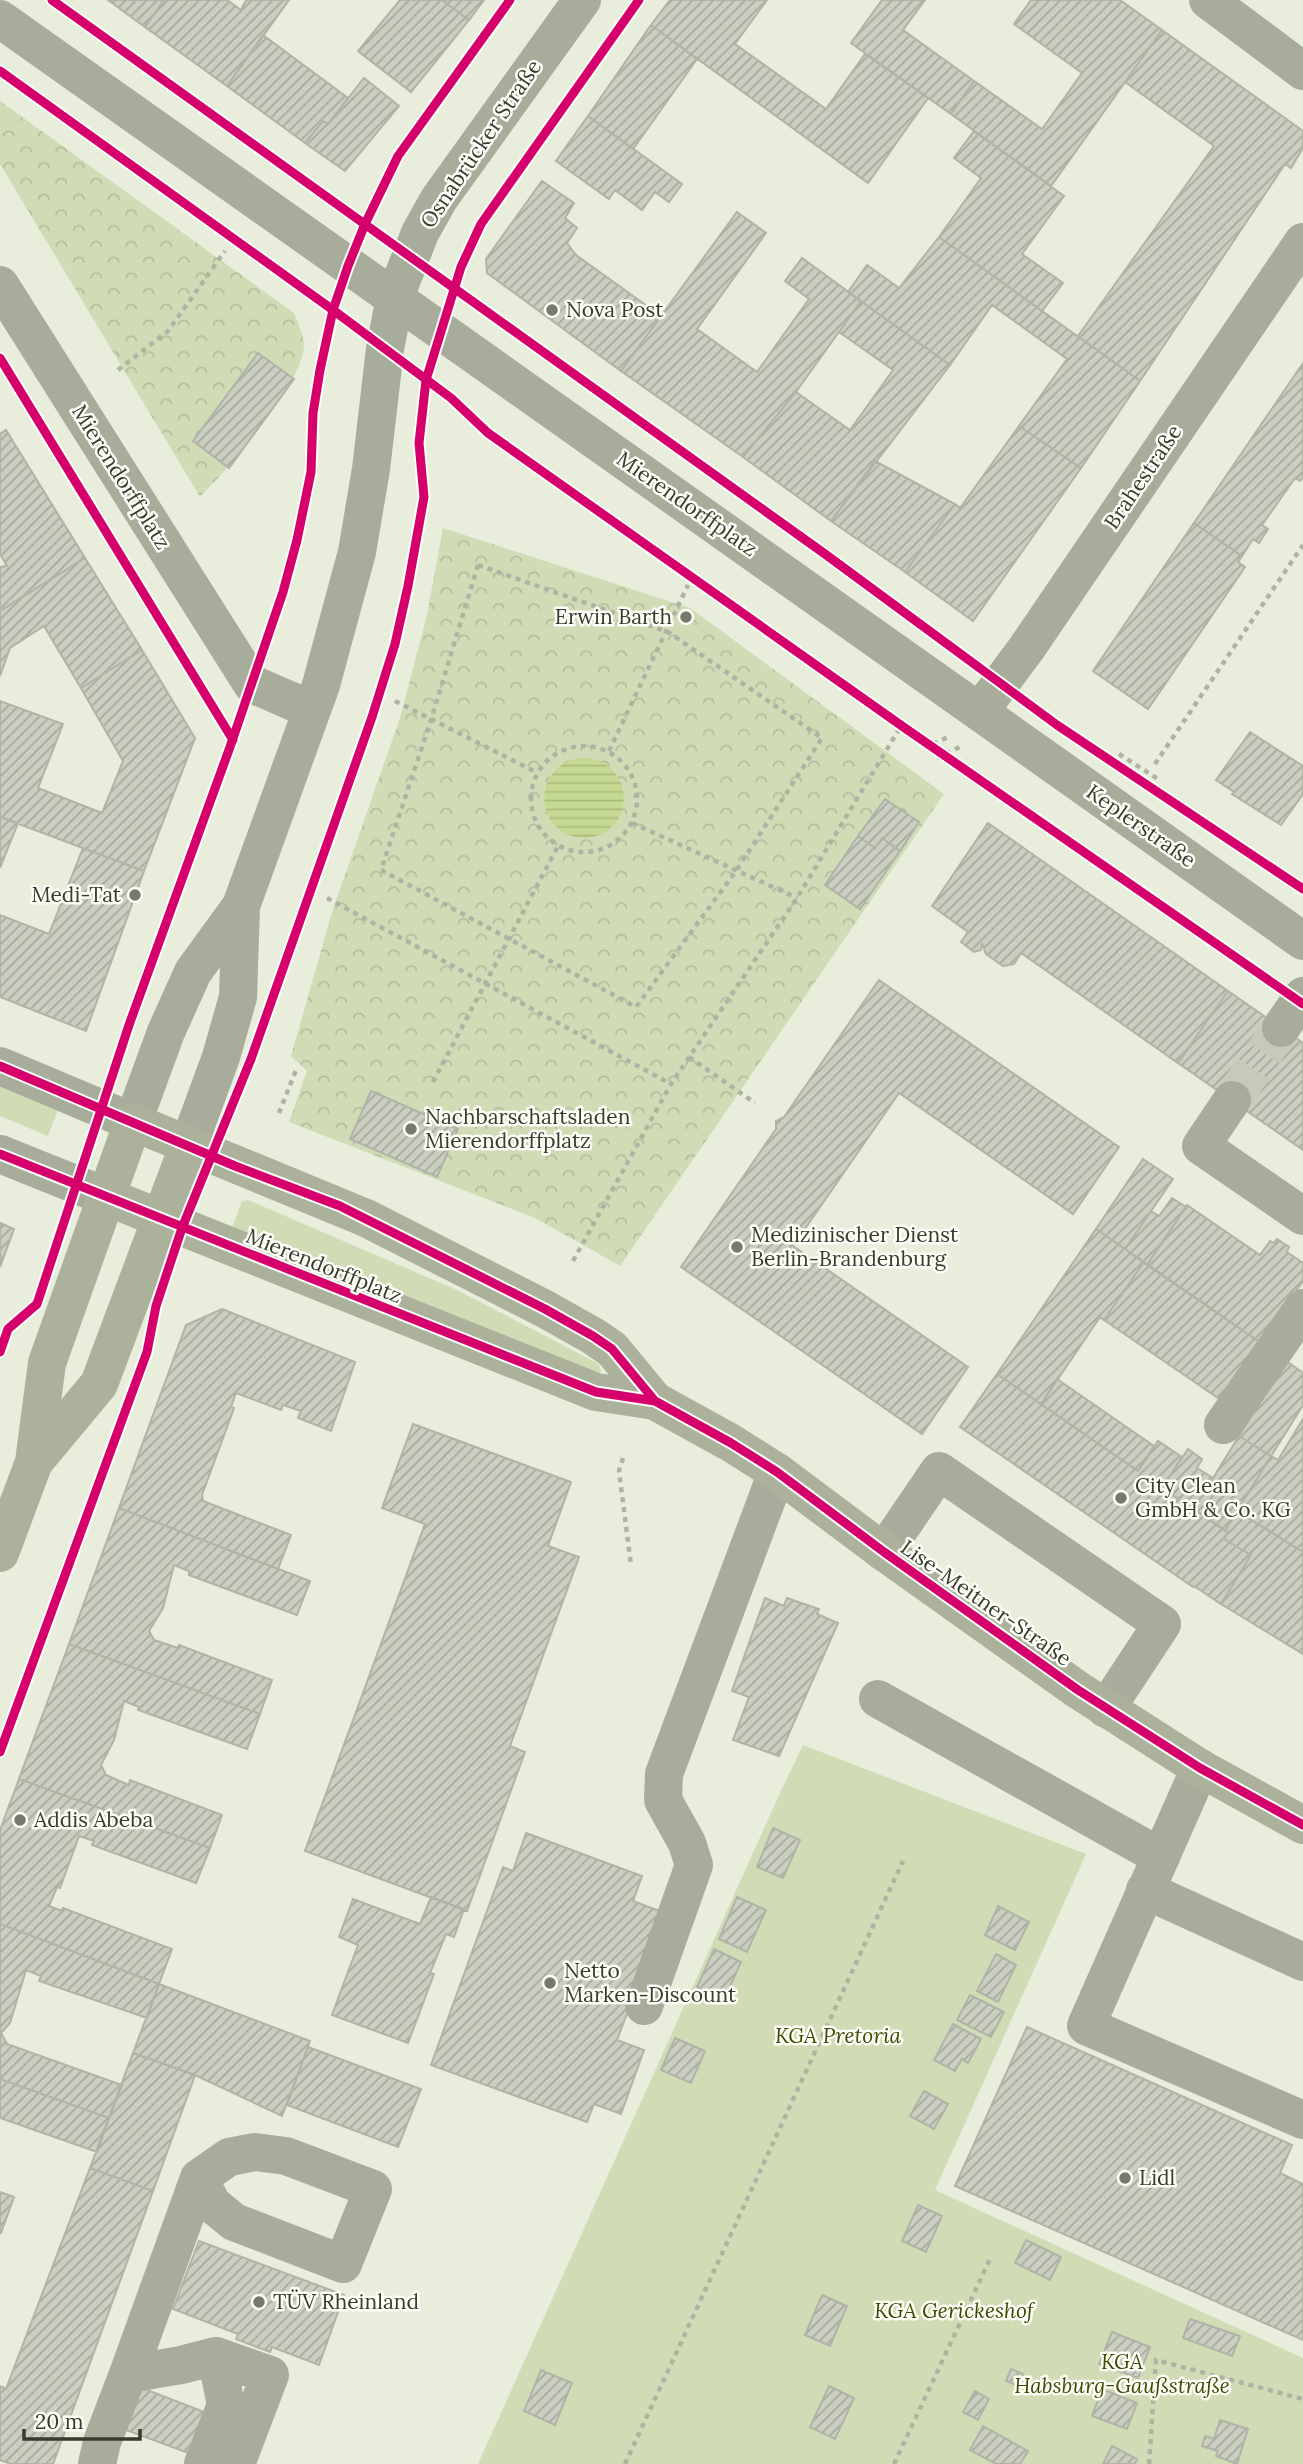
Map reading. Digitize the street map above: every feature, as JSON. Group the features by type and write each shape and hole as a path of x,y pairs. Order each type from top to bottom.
{"main road":[{"path":"0,1553 34,1462 47,1363 133,1122 189,1144 99,1384 34,1462"},
{"name":"Lise-Meitner-Straße","path":"189,1144 366,1218 545,1309 612,1349 655,1401"},
{"name":"Mierendorffplatz","path":"107,1197 528,1365"},
{"name":"Lise-Meitner-Straße","path":"528,1365 596,1392 655,1401 731,1443 777,1472 884,1552 1106,1709 1200,1768 1303,1825"}],"street":[{"name":"Osnabrücker Straße","path":"395,297 430,212 582,0"},
{"path":"1208,0 1303,71"},
{"name":"Mierendorffplatz","path":"0,19 980,711"},
{"name":"Brahestraße","path":"980,711 1026,649 1303,242"},
{"name":"Mierendorffplatz","path":"0,285 252,684 312,710"},
{"path":"0,1066 133,1122 166,1032 193,972 241,906 325,673 357,552 372,469 385,349 395,297"},
{"name":"Keplerstraße","path":"980,711 1303,941"},
{"path":"189,1144 221,1057 239,997 241,906"},
{"path":"1281,1028 1303,996"},
{"path":"1232,1100 1201,1146 1303,1216"},
{"path":"0,1154 107,1197"},
{"path":"1223,1425 1303,1308"},
{"path":"884,1552 939,1471 1162,1624 1106,1709"},
{"path":"644,2006 694,1865 687,1843 663,1800 664,1774 777,1472"},
{"path":"878,1699 1153,1873 1303,1962"},
{"path":"1200,1768 1086,2026 1303,2120"},
{"path":"97,2464 102,2442 199,2178"},
{"path":"128,2374 216,2356 270,2375 236,2464"},
{"path":"203,2464 226,2404 216,2356"}],"path":[{"path":"118,370 168,331 225,251"},
{"path":"1155,764 1303,545"},
{"path":"478,565 668,632 822,738 736,870 636,1007 381,870 431,720 478,565"},
{"path":"609,751 668,632 688,585"},
{"path":"395,701 538,773"},
{"path":"891,719 912,733"},
{"path":"573,1261 671,1084 797,898 898,731"},
{"path":"922,740 951,760"},
{"path":"577,745 594,746 609,751 623,761 638,790 632,823 622,837 600,850 575,852 558,846 545,835 533,813 532,789 538,773 548,760 561,750 577,745"},
{"path":"1119,754 1161,781"},
{"path":"632,823 797,898"},
{"path":"433,1082 558,846"},
{"path":"327,898 671,1084"},
{"path":"690,1057 755,1103"},
{"path":"279,1113 296,1070"},
{"path":"623,1458 620,1471 631,1565"},
{"path":"625,2464 903,1861"},
{"path":"894,2464 991,2257"},
{"path":"1149,2464 1156,2360 1303,2399"}],"green space":[{"path":"0,101 294,313 304,345 301,361 292,381 262,425 200,497 0,164"},
{"path":"443,528 690,608 944,794 620,1266 535,1218 289,1122 307,1071 291,1056 333,909 400,718 427,615"},
{"path":"0,1082 59,1107 48,1136 0,1116"},
{"path":"248,1200 457,1290 599,1364 601,1371 597,1375 232,1228 242,1201"},
{"name":"KGA Pretoria","path":"803,1745 1086,1854 935,2190 1303,2358 1303,2464 478,2464"}],"shaded area":[{"path":"584,758 599,761 612,770 621,783 624,798 621,813 612,826 599,835 584,838 569,835 556,826 547,813 544,798 547,783 556,770 569,761"}],"building":[{"path":"108,0 164,0 145,27"},
{"path":"164,0 227,0 241,10 246,0 289,0 227,86 145,27"},
{"path":"400,0 442,0 469,20 411,92 358,51"},
{"path":"442,0 484,0 469,20"},
{"path":"670,0 767,0 735,44 826,109 865,54 928,98 868,183 651,25"},
{"path":"882,0 925,0 903,30 974,81 951,114 851,43"},
{"path":"1031,0 1120,0 1162,30 1051,186 951,114 974,81 1042,129 1082,73 1014,24"},
{"path":"651,25 697,59 633,149 588,116"},
{"path":"1162,30 1303,131 1303,148 1291,168 1285,164 1140,381 1078,336 1214,146 1125,82"},
{"path":"263,35 348,98 328,124 323,121 305,143 227,86"},
{"path":"364,78 399,106 345,171 305,143 323,121 328,124"},
{"path":"588,116 682,184 669,202 655,192 642,210 615,190 609,199 556,161"},
{"path":"974,131 1064,196 1022,254 1063,283 1042,311 939,237 981,178 954,158"},
{"path":"542,181 574,203 565,218 577,228 567,243 576,255 661,316 621,371 487,273 486,259"},
{"path":"737,212 766,233 697,329 757,372 809,299 785,281 802,258 861,301 796,392 743,457 621,371"},
{"path":"939,237 1140,381 1081,468 1019,426 1067,359 992,305 950,365 848,292 867,265 899,288"},
{"path":"861,301 950,365 831,521 743,457 796,392 850,430 893,370 839,332"},
{"path":"258,353 294,379 229,468 193,441"},
{"path":"1303,363 1303,477 1300,481 1295,478 1262,525 1268,529 1259,543 1253,539 1242,556 1194,523"},
{"path":"1019,426 1081,468 973,621 905,572 955,504 960,508"},
{"path":"6,430 85,558 0,611 0,567 7,566 0,554 0,434"},
{"path":"875,461 955,504 905,572 831,521"},
{"path":"1194,523 1242,556 1238,562 1245,567 1148,709 1093,671"},
{"path":"85,558 142,650 81,688 44,626 10,648 0,676 0,611"},
{"path":"142,650 195,738 144,871 0,817 0,701 63,724 38,788 102,813 123,761 81,688"},
{"path":"1250,732 1303,766 1303,794 1281,825 1232,794 1234,792 1216,780"},
{"path":"885,799 919,822 900,851 882,838 875,848 858,836"},
{"path":"0,817 18,823 0,868"},
{"path":"988,823 1228,991 1178,1063 1021,953 1014,964 1003,966 986,954 982,943 981,950 974,952 961,942 968,932 932,906"},
{"path":"858,836 875,848 882,838 900,851 860,909 825,885"},
{"path":"83,848 144,871 86,1031 0,997 0,915 49,934"},
{"path":"879,980 1119,1147 1073,1214 899,1093 793,1246 968,1367 922,1434 681,1267 776,1129 776,1121 784,1117"},
{"path":"1228,991 1303,1043 1303,1150 1178,1063"},
{"path":"371,1091 458,1129 437,1177 350,1139"},
{"path":"1143,1159 1173,1179 1125,1249 1096,1229"},
{"path":"1172,1198 1186,1207 1147,1265 1125,1249 1151,1211 1159,1216"},
{"path":"1187,1205 1260,1255 1270,1241 1274,1243 1277,1239 1289,1247 1287,1252 1303,1263 1303,1281 1261,1343 1147,1265"},
{"path":"0,1223 14,1229 0,1267"},
{"path":"1096,1229 1144,1262 1104,1320 1100,1317 1041,1404 997,1374"},
{"path":"1144,1262 1261,1343 1221,1400 1104,1320"},
{"path":"222,1309 355,1362 331,1431 298,1418 301,1411 283,1405 281,1410 236,1393 231,1407 234,1408 202,1495 203,1501 291,1535 278,1569 119,1508 186,1325"},
{"path":"1286,1361 1303,1373 1303,1405 1271,1456 1239,1436"},
{"name":"City Clean GmbH & Co. KG","path":"997,1374 1138,1471 1158,1441 1182,1457 1162,1488 1228,1532 1224,1539 1251,1555 1221,1604 960,1427"},
{"path":"1057,1379 1154,1446 1138,1471 1041,1404"},
{"path":"1303,1419 1303,1552 1237,1511 1271,1456 1278,1460"},
{"path":"413,1424 571,1482 548,1546 579,1557 510,1746 525,1752 467,1911 305,1851 425,1524 382,1508"},
{"path":"1239,1436 1271,1456 1225,1531 1194,1509"},
{"path":"1188,1449 1202,1459 1197,1468 1213,1478 1194,1509 1162,1488"},
{"path":"119,1508 310,1581 297,1615 189,1575 189,1571 174,1565 163,1608 149,1631 154,1640 178,1648 179,1645 272,1680 260,1714 69,1644"},
{"path":"1237,1511 1303,1552 1303,1654 1221,1604 1251,1555 1224,1539 1228,1532 1225,1531"},
{"path":"765,1598 784,1606 787,1598 819,1609 817,1614 838,1623 779,1756 733,1740 749,1697 732,1691"},
{"path":"69,1644 260,1714 247,1749 138,1710 139,1707 124,1701 114,1740 101,1765 106,1775 129,1785 130,1780 222,1815 210,1848 19,1779"},
{"path":"19,1779 210,1848 196,1883 92,1845 94,1841 79,1836 60,1888 57,1887 49,1906 62,1911 63,1908 172,1949 159,1984 0,1924 0,1830"},
{"path":"773,1828 800,1840 783,1878 757,1867"},
{"name":"Netto Marken-Discount","path":"526,1833 642,1876 633,1901 665,1913 617,2040 644,2050 621,2114 594,2104 587,2122 431,2065 503,1867 513,1871"},
{"path":"431,1897 464,1909 454,1937 446,1934 430,1973 434,1974 408,2043 332,2015 358,1945 339,1937 353,1899 420,1924"},
{"path":"737,1897 766,1910 747,1952 719,1939"},
{"path":"998,1906 1029,1922 1015,1950 985,1935"},
{"path":"0,1924 159,1984 147,2018 39,1981 41,1976 26,1970 10,2023 1,2033 7,2044 122,2085 109,2118 0,2079"},
{"path":"714,1949 741,1962 724,2000 697,1987"},
{"path":"996,1954 1016,1965 998,2002 977,1991"},
{"path":"159,1984 310,2041 282,2116 195,2075 133,2053"},
{"path":"970,1995 1004,2012 991,2037 957,2020"},
{"path":"953,2024 981,2039 968,2063 962,2059 955,2071 934,2060"},
{"name":"Lidl","path":"1027,2027 1292,2145 1280,2173 1303,2184 1303,2340 955,2186"},
{"path":"675,2038 705,2051 691,2083 661,2070"},
{"path":"308,2047 421,2089 398,2147 287,2105"},
{"path":"133,2053 195,2075 153,2191 90,2168"},
{"path":"0,2079 109,2118 97,2152 0,2118"},
{"path":"924,2091 948,2104 934,2129 910,2116"},
{"path":"90,2168 153,2191 53,2464 11,2464 0,2460 0,2386 6,2389"},
{"path":"0,2192 14,2197 1,2233 0,2232"},
{"path":"918,2205 942,2216 926,2252 902,2241"},
{"path":"1026,2240 1061,2257 1050,2280 1015,2263"},
{"name":"TÜV Rheinland","path":"199,2241 344,2295 319,2365 272,2347 270,2352 236,2339 238,2334 173,2309"},
{"path":"822,2295 847,2306 830,2346 805,2335"},
{"path":"1190,2319 1240,2336 1232,2356 1183,2338"},
{"path":"1112,2332 1150,2347 1138,2378 1099,2364"},
{"path":"1011,2369 1023,2374 1018,2386 1006,2381"},
{"path":"541,2370 572,2383 555,2425 524,2411"},
{"path":"829,2386 854,2398 835,2439 810,2427"},
{"path":"142,2388 207,2413 191,2454 126,2430"},
{"path":"1102,2389 1137,2403 1127,2429 1092,2416"},
{"path":"975,2391 989,2399 978,2420 963,2412"},
{"path":"1220,2420 1248,2429 1237,2464 1216,2456 1218,2451 1202,2446 1205,2436 1214,2439"},
{"path":"983,2426 1028,2451 1020,2464 996,2464 970,2450"},
{"path":"1112,2446 1137,2459 1135,2464 1103,2464"}],"tunnel":[{"path":"1232,1100 1281,1028"}],"cycle path":[{"path":"52,0 825,554 1057,725 1303,889"},
{"path":"0,1352 8,1329 37,1304 129,1025 283,592 311,472 313,413 320,370 333,310 348,266 398,156 510,0"},
{"path":"0,1752 147,1352 156,1306 182,1228 251,1059 372,717 395,644 424,497 419,443 426,380 461,267 481,224 639,0"},
{"path":"0,71 333,310 451,398 488,433 902,726 1303,1004"},
{"path":"0,358 233,740"},
{"path":"0,1066 235,1166 340,1206 545,1309 612,1349 655,1401"},
{"path":"0,1154 596,1392 655,1401 777,1472 1078,1690 1200,1768 1303,1825"}],"place":[{"name":"Nova Post","path":"552,310"},
{"name":"Erwin Barth","path":"686,617"},
{"name":"Medi-Tat","path":"135,895"},
{"name":"Nachbarschaftsladen Mierendorffplatz","path":"411,1129"},
{"name":"Medizinischer Dienst Berlin-Brandenburg","path":"737,1247"},
{"name":"City Clean GmbH & Co. KG","path":"1121,1498"},
{"name":"Addis Abeba","path":"20,1820"},
{"name":"Netto Marken-Discount","path":"550,1983"},
{"name":"Lidl","path":"1125,2178"},
{"name":"TÜV Rheinland","path":"259,2302"}],"park label":[{"name":"KGA Gerickeshof","path":"954,2311"},
{"name":"KGA Habsburg-Gaußstraße","path":"1122,2374"}]}
